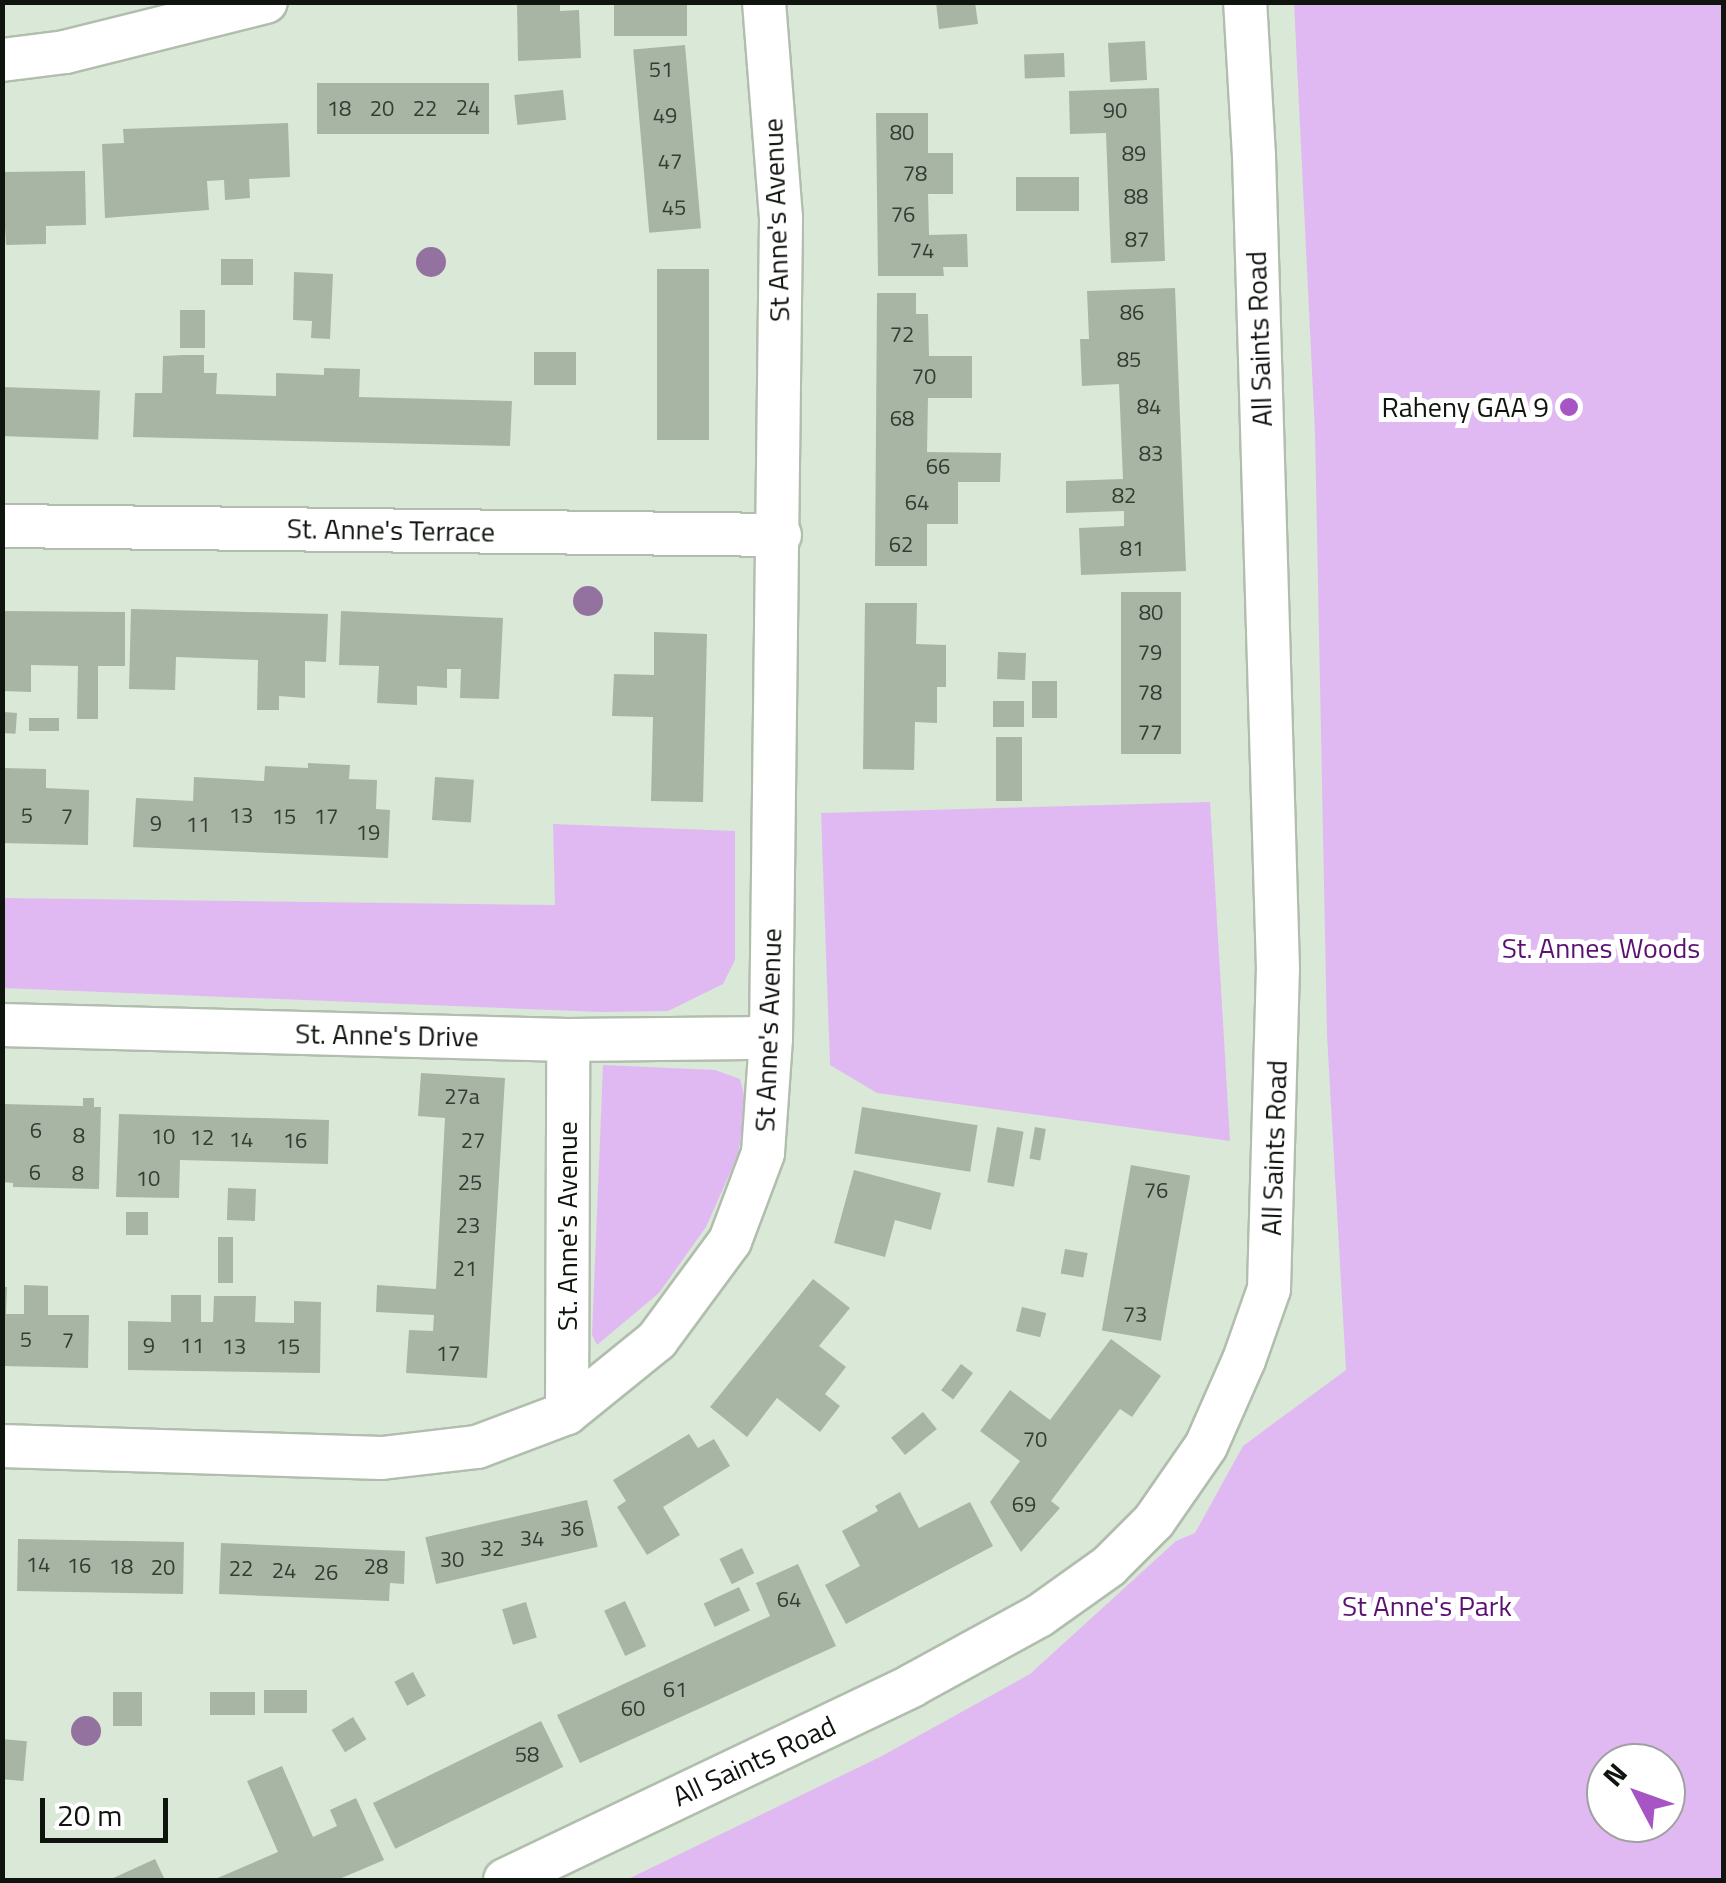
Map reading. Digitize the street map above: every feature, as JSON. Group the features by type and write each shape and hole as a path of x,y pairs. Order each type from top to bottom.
{"street":[{"path":"2,60 65,52 266,2"},
{"name":"St Anne's Avenue","path":"2,1446 382,1458 478,1447 567,1413 657,1340 730,1241 763,1153 771,1038 781,218 764,2"},
{"name":"All Saints Road","path":"505,1880 911,1686 1038,1616 1108,1566 1154,1521 1206,1446 1244,1360 1268,1289 1278,969 1254,156 1245,2"},
{"name":"St. Anne's Terrace","path":"2,526 780,535"},
{"name":"St. Anne's Drive","path":"2,1025 568,1040 771,1038"},
{"name":"St. Anne's Avenue","path":"567,1413 568,1040"}],"green space":[{"name":"St Anne's Park","path":"1294,3 1723,3 1723,1880 626,1880 880,1757 1030,1674 1176,1541 1195,1533 1243,1446 1346,1370 1327,1035 1315,433"},
{"path":"1210,802 1230,1141 877,1093 830,1065 821,813"},
{"path":"553,824 735,831 735,960 723,984 668,1011 601,1012 3,988 3,898 555,905"},
{"path":"603,1065 715,1070 740,1079 746,1102 738,1155 706,1227 659,1293 597,1345 592,1335"}],"building":[{"path":"517,2 560,2 560,11 579,10 581,58 518,61"},
{"path":"614,2 687,2 687,36 614,36"},
{"path":"936,2 975,2 978,24 939,29"},
{"path":"1145,41 1147,80 1110,82 1108,43"},
{"path":"685,45 701,228 649,233 633,50"},
{"path":"1064,53 1065,77 1025,78 1024,54"},
{"path":"317,83 489,83 489,134 317,134"},
{"path":"1159,88 1165,261 1111,263 1106,133 1070,134 1069,91"},
{"path":"563,90 566,120 517,125 514,95"},
{"path":"876,113 928,113 928,153 953,153 953,194 928,194 929,235 967,234 968,267 943,267 944,276 878,276"},
{"path":"288,123 290,177 249,179 250,198 225,200 224,180 207,181 209,210 105,218 102,144 124,143 123,129"},
{"path":"85,171 86,225 46,226 46,244 6,245 2,172"},
{"path":"1016,177 1079,177 1079,211 1016,211"},
{"path":"221,259 253,259 253,285 221,285"},
{"path":"657,269 709,269 709,440 657,440"},
{"path":"294,272 333,274 330,339 311,338 312,321 293,320"},
{"path":"1175,288 1186,571 1081,575 1079,528 1124,526 1124,511 1066,513 1066,481 1123,479 1119,384 1082,386 1080,339 1089,339 1087,291"},
{"path":"877,293 916,293 916,314 928,314 929,356 972,356 972,398 928,398 927,452 1001,453 1000,482 958,482 958,524 927,524 927,566 875,566"},
{"path":"180,310 205,310 205,348 180,348"},
{"path":"534,352 576,352 576,385 534,385"},
{"path":"204,355 204,373 217,373 216,394 276,396 276,373 324,375 324,368 360,369 359,397 512,401 510,446 133,437 135,393 162,393 163,356"},
{"path":"2,387 100,390 98,439 2,436"},
{"path":"1121,592 1181,592 1181,754 1121,754"},
{"path":"865,603 917,603 916,644 946,645 946,687 937,687 937,723 915,722 914,770 863,769"},
{"path":"131,609 328,614 326,662 305,661 305,698 279,696 279,710 257,710 258,660 176,657 175,690 129,689"},
{"path":"2,611 125,612 125,666 98,666 98,719 77,719 78,666 31,665 31,692 2,691"},
{"path":"341,611 503,618 499,699 460,698 461,669 447,669 447,688 417,686 417,705 377,703 379,666 339,665"},
{"path":"654,632 707,634 703,802 651,801 653,717 612,716 614,674 654,675"},
{"path":"998,652 1026,653 1025,680 997,679"},
{"path":"1032,681 1057,681 1057,718 1032,718"},
{"path":"993,701 1024,701 1024,727 993,727"},
{"path":"4,712 17,713 16,734 3,733"},
{"path":"29,718 59,718 59,731 29,731"},
{"path":"996,737 1022,737 1022,801 996,801"},
{"path":"308,763 350,765 349,779 377,780 376,809 390,810 388,858 133,847 136,798 193,801 194,777 264,781 265,766 308,768"},
{"path":"2,768 46,769 46,788 89,790 88,845 2,843"},
{"path":"435,777 474,780 471,823 432,820"},
{"path":"421,1073 505,1078 487,1378 406,1373 409,1330 433,1331 434,1315 376,1312 377,1285 436,1289 445,1118 418,1116"},
{"path":"83,1098 94,1098 94,1107 101,1107 99,1189 13,1187 13,1183 2,1182 2,1104 83,1106"},
{"path":"862,1107 978,1125 970,1172 855,1153"},
{"path":"119,1114 329,1120 328,1164 180,1160 179,1198 116,1197"},
{"path":"997,1127 1024,1132 1014,1187 987,1182"},
{"path":"1035,1127 1046,1129 1040,1160 1029,1159"},
{"path":"1131,1165 1190,1175 1161,1341 1102,1330"},
{"path":"854,1170 941,1193 931,1230 895,1220 885,1257 834,1243"},
{"path":"228,1188 256,1189 255,1221 227,1220"},
{"path":"126,1212 148,1212 148,1235 126,1235"},
{"path":"218,1237 233,1237 233,1283 218,1283"},
{"path":"1065,1249 1088,1253 1083,1278 1061,1274"},
{"path":"813,1279 850,1308 819,1346 846,1367 825,1394 840,1406 820,1432 777,1398 747,1437 710,1407"},
{"path":"24,1285 48,1286 48,1315 89,1315 88,1368 2,1366 2,1287 7,1287 6,1314 24,1314"},
{"path":"171,1295 201,1295 201,1322 213,1322 214,1296 256,1296 255,1322 294,1323 294,1301 321,1302 320,1373 128,1370 128,1321 171,1322"},
{"path":"1022,1307 1046,1313 1040,1337 1016,1331"},
{"path":"1111,1339 1161,1376 1132,1417 1120,1409 1051,1501 1060,1508 1021,1552 990,1502 1020,1461 980,1431 1010,1390 1050,1420"},
{"path":"961,1364 973,1373 953,1399 941,1390"},
{"path":"923,1412 937,1429 905,1455 891,1438"},
{"path":"689,1434 698,1448 714,1439 730,1466 663,1507 680,1535 647,1555 617,1507 626,1501 613,1480"},
{"path":"900,1492 919,1528 970,1502 993,1546 846,1624 825,1585 860,1566 842,1531 878,1511 875,1506"},
{"path":"587,1500 598,1547 436,1584 425,1537"},
{"path":"18,1539 184,1542 183,1594 17,1591"},
{"path":"221,1543 405,1551 404,1584 390,1583 389,1601 219,1594"},
{"path":"742,1548 754,1573 732,1584 720,1559"},
{"path":"798,1564 836,1646 580,1763 557,1715 770,1616 756,1583"},
{"path":"739,1587 750,1611 715,1627 704,1603"},
{"path":"625,1601 646,1646 625,1656 604,1611"},
{"path":"526,1602 537,1637 513,1645 502,1609"},
{"path":"413,1672 426,1696 407,1706 394,1682"},
{"path":"264,1690 307,1690 307,1713 264,1713"},
{"path":"113,1692 142,1692 142,1726 113,1726"},
{"path":"210,1692 255,1692 255,1715 210,1715"},
{"path":"353,1717 366,1739 345,1752 332,1730"},
{"path":"541,1721 563,1767 395,1849 373,1803"},
{"path":"2,1739 27,1741 23,1781 2,1779"},
{"path":"282,1766 313,1837 337,1826 330,1810 356,1798 384,1860 337,1880 213,1880 278,1852 247,1781"},
{"path":"155,1859 165,1880 109,1880"}],"place":[{"name":"Raheny GAA 9","path":"1569,407"}],"park label":[{"name":"St. Annes Woods","path":"1601,948"}]}
